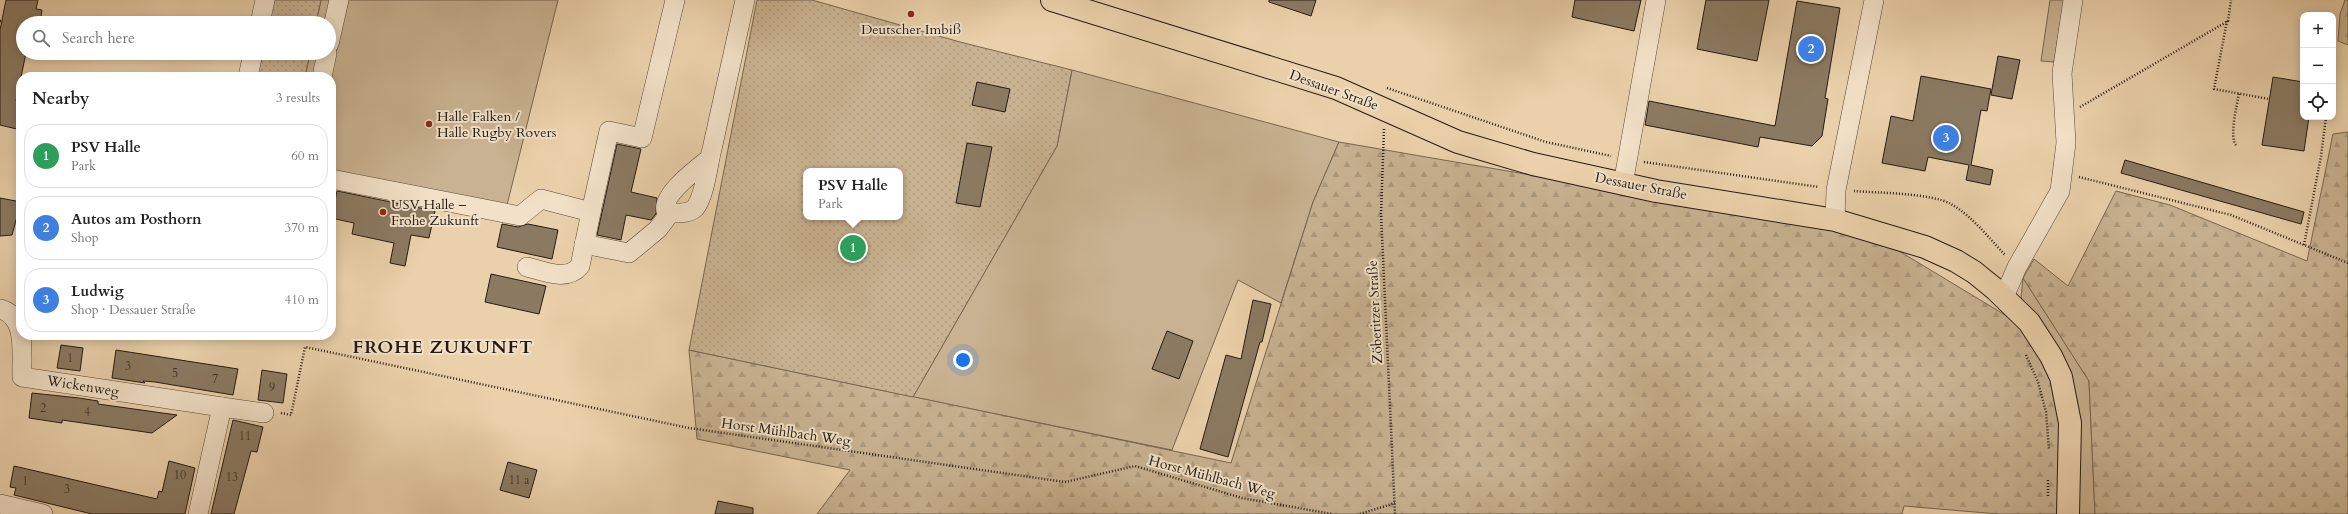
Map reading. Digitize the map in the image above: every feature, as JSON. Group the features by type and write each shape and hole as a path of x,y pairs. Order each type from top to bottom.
{"main road":[{"name":"Dessauer Straße","path":"1052,0 1085,5 1329,86 1385,98 1458,142 1533,164 1623,184 1835,220 1918,245 1956,261 1974,272 2004,297 2029,322 2040,338 2061,377 2070,423 2068,513"}],"street":[{"path":"262,16 265,0"},
{"path":"335,16 339,0"},
{"path":"527,267 564,275 571,275 580,266 584,244 596,201 609,132 642,138 675,0"},
{"path":"710,159 675,189 665,207 666,211 670,213 685,212 694,208 702,190 710,159 745,0"},
{"path":"1623,184 1656,0"},
{"path":"1835,220 1836,190 1874,0"},
{"path":"2004,297 2017,267 2060,190 2066,143 2062,73 2073,0"},
{"path":"249,72 252,60"},
{"path":"323,72 326,60"},
{"path":"336,180 520,216 541,199 596,201"},
{"path":"584,244 629,253 658,230 670,213"},
{"name":"Wickenweg","path":"0,309 11,313 16,321"},
{"name":"Wickenweg","path":"20,340 22,377 264,413"},
{"path":"198,514 222,407"},
{"path":"0,504 43,514"}],"path":[{"path":"2231,0 2214,89 2270,98"},
{"path":"2065,115 2107,93 2228,21"},
{"path":"2236,146 2233,142 2233,133 2239,94"},
{"path":"1385,98 1546,142 1627,159 1836,190 1884,193 1927,198 1951,204 1968,217 2017,267"},
{"name":"Zöberitzer Straße","path":"1385,98 1381,214 1395,514"},
{"path":"2304,245 2321,156 2326,120"},
{"path":"2063,173 2231,215 2348,263"},
{"name":"Horst Mühlbach Weg","path":"291,415 305,347 689,428 1065,482 1135,466 1242,498 1332,514"},
{"path":"2023,349 2038,382 2046,412 2049,451"},
{"path":"2048,473 2048,500"},
{"path":"1360,514 1395,503"}],"green space":[{"path":"272,0 321,0 318,16 268,16"},
{"name":"Halle Falken / Halle Rugby Rovers","path":"321,0 558,0 506,209 336,173 336,72 306,72 309,60 336,60 336,16 318,16"},
{"path":"757,0 812,0 960,42 1072,70 1057,146 913,397 689,350"},
{"path":"2050,0 2064,0 2054,62 2041,61"},
{"path":"2345,0 2348,0 2348,45 2338,41 2340,14"},
{"path":"257,60 309,60 306,72 254,72"},
{"path":"1072,70 1339,142 1313,202 1281,303 1238,280 1172,450 913,397 1057,146"},
{"path":"2348,132 2348,514 2095,514 2089,381 2023,278 2034,259 2068,286 2116,191 2170,205 2307,261 2333,134"},
{"path":"1339,142 1810,223 1899,251 2020,324 2066,405 2061,514 1998,514 1904,506 1902,514 817,514 850,470 697,439 689,350 1231,463 1313,202"},
{"path":"2023,278 2089,381 2095,514 2077,514 2079,442 2021,297"}],"building":[{"path":"6,0 38,0 36,9 42,10 41,16 16,16 16,60 25,60 22,72 16,72 16,129 0,125 0,30"},
{"path":"1269,0 1316,0 1311,16 1269,2"},
{"path":"1575,0 1641,0 1634,31 1572,17"},
{"path":"1706,0 1769,0 1757,61 1697,49"},
{"path":"1797,1 1840,8 1825,98 1828,99 1822,136 1812,146 1760,137 1758,147 1645,125 1649,101 1775,126"},
{"path":"1998,56 2020,60 2012,99 1991,95"},
{"path":"1921,76 1991,89 1987,111 1981,110 1971,165 1993,170 1990,185 1966,180 1969,165 1928,157 1925,171 1882,163 1891,116 1913,121"},
{"path":"2273,77 2300,82 2300,120 2309,120 2304,151 2262,145"},
{"path":"977,82 1010,89 1005,112 972,105"},
{"path":"967,143 992,147 980,207 956,203"},
{"path":"617,144 641,149 631,192 657,198 656,214 651,220 626,215 621,240 597,235"},
{"path":"2125,160 2304,212 2301,224 2121,173"},
{"name":"USV Halle – Frohe Zukunft","path":"337,191 435,211 429,238 411,235 405,266 390,263 394,243 352,234 354,223 336,219"},
{"path":"0,198 16,201 16,220 12,235 0,236"},
{"path":"502,224 518,227 528,224 558,230 552,259 497,247"},
{"path":"491,274 546,286 539,314 485,302"},
{"path":"1253,300 1271,304 1262,342 1260,342 1228,457 1200,449 1226,355 1241,359"},
{"path":"1167,331 1193,341 1179,379 1152,369"},
{"path":"61,345 83,348 80,371 57,368"},
{"path":"116,350 238,369 233,395 155,382 143,381 145,383 112,378"},
{"path":"262,370 287,374 283,403 258,400"},
{"path":"32,393 79,398 98,401 98,404 177,415 152,433 62,420 62,423 29,418"},
{"path":"233,420 263,427 257,452 251,451 234,514 211,514"},
{"path":"169,461 195,468 185,514 92,514 14,495 16,488 10,487 14,466 157,499 159,491 162,492"},
{"path":"508,462 537,470 529,498 500,490"},
{"path":"718,501 753,508 753,514 715,514"}],"place":[{"name":"Deutscher Imbiß","path":"911,14"},
{"name":"Autos am Posthorn","path":"1811,49"},
{"name":"Halle Falken / Halle Rugby Rovers","path":"429,124"},
{"name":"Ludwig","path":"1946,138"},
{"name":"USV Halle – Frohe Zukunft","path":"383,212"},
{"name":"PSV Halle","path":"853,248"}],"district":[{"name":"FROHE ZUKUNFT","path":"443,347"}]}
